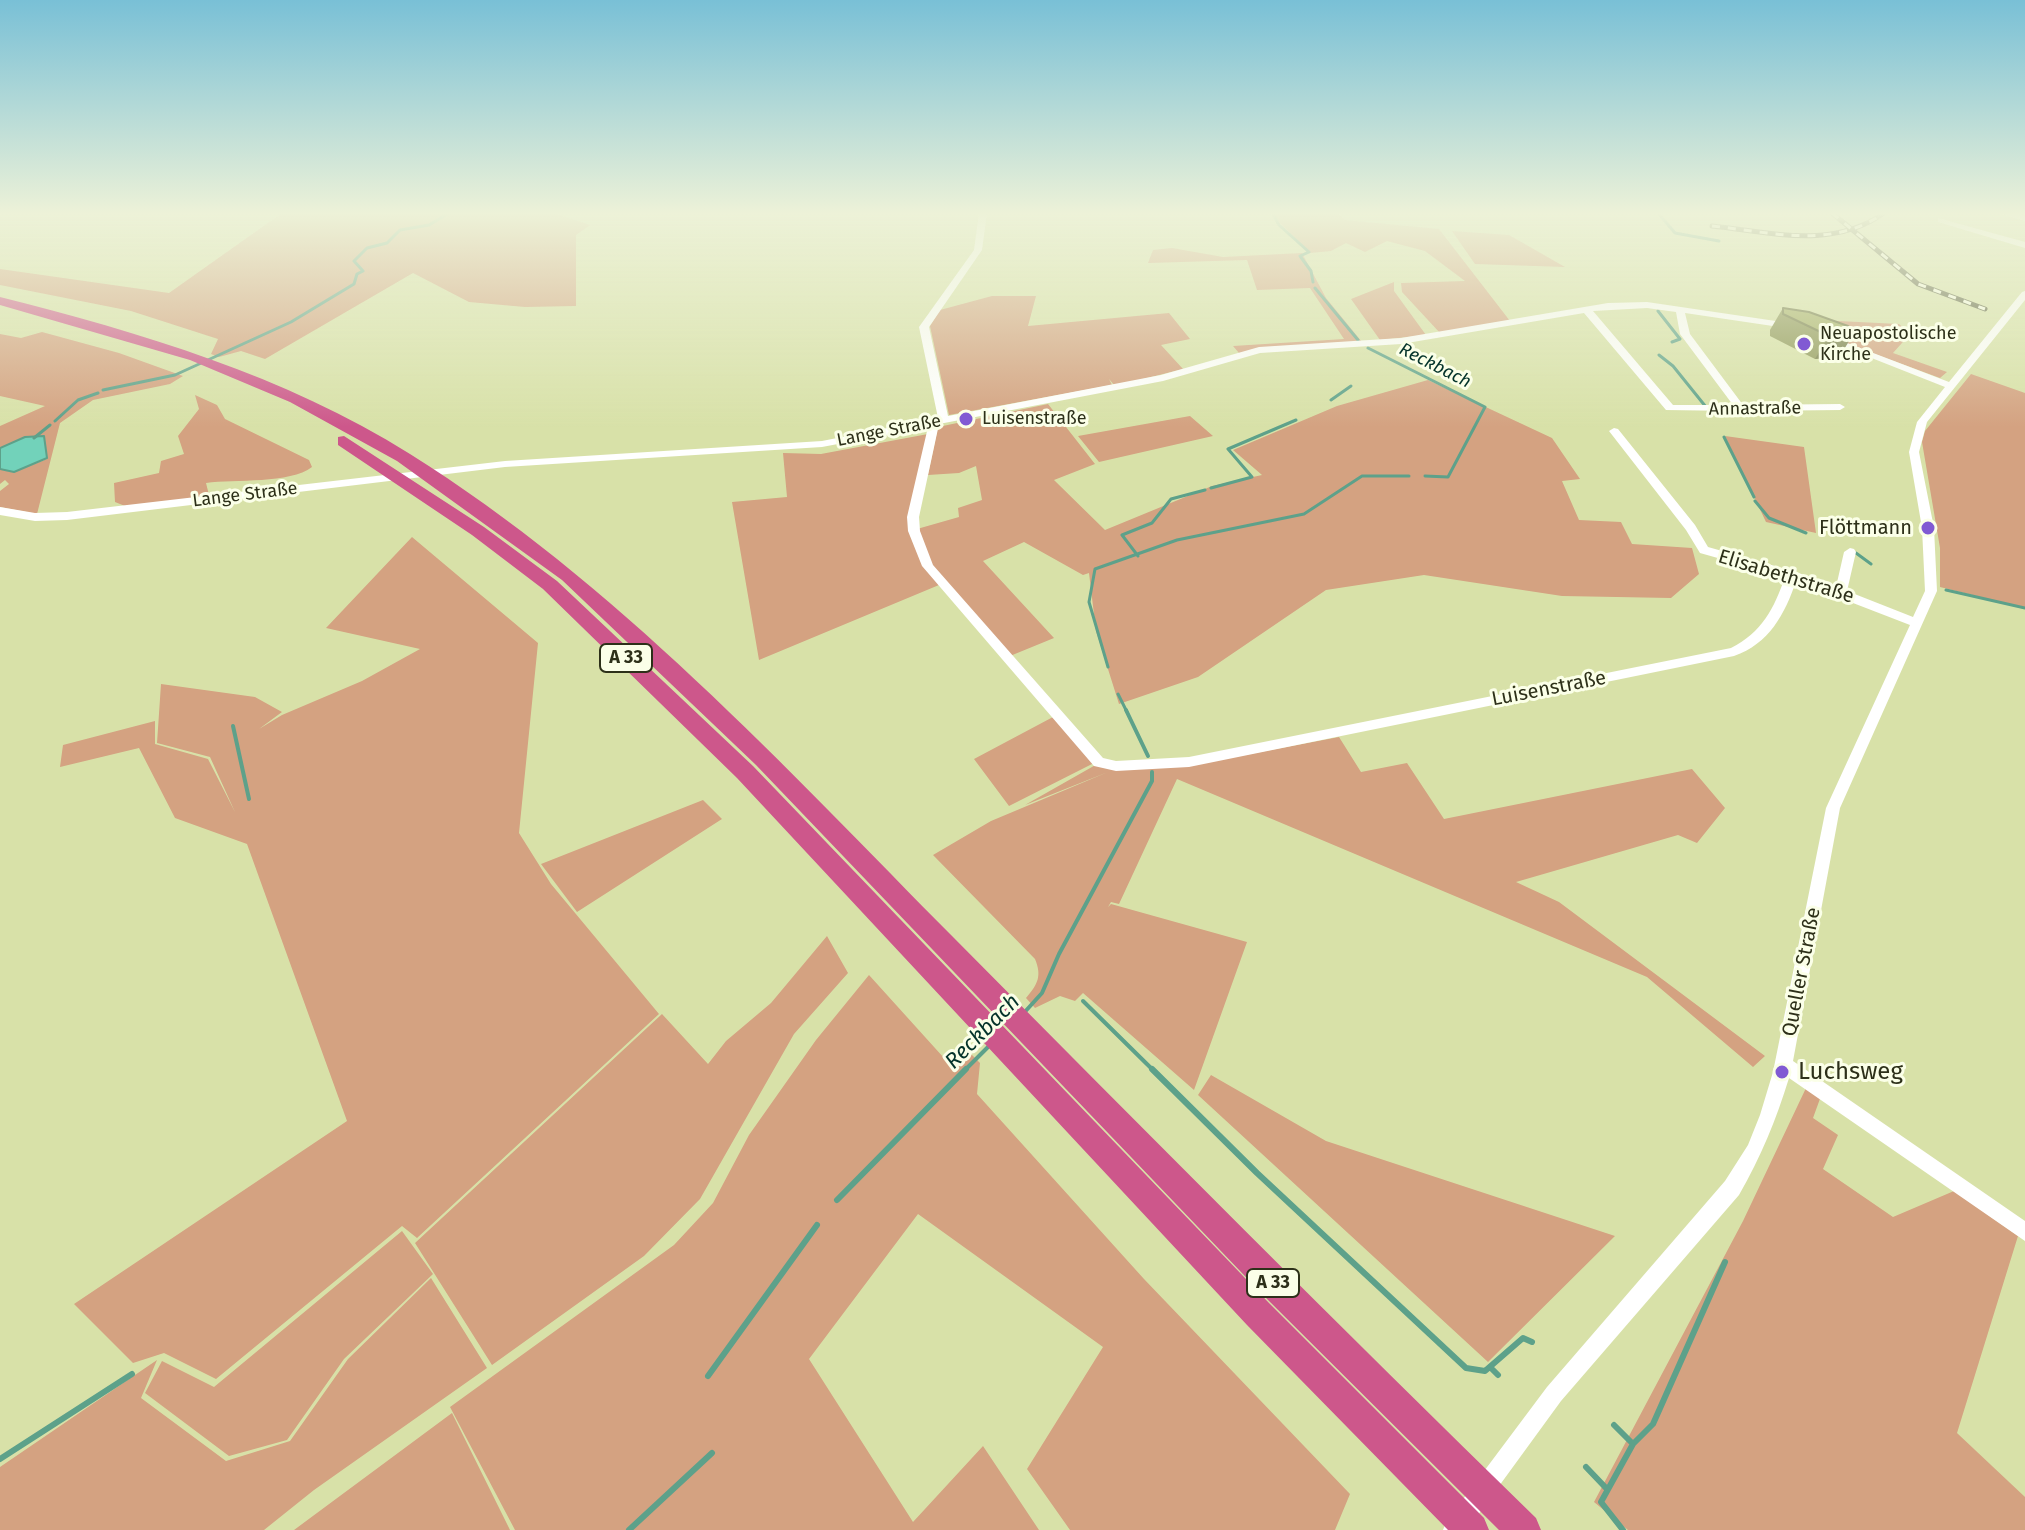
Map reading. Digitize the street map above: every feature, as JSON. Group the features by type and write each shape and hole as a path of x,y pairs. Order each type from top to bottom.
{"highway":[{"name":"A 33","path":"0,301 72,318 296,399 403,457 569,576 764,759 1004,1009 1016,1041 1258,1314 1472,1530"},
{"name":"A 33","path":"0,312 198,365 372,457 550,585 745,772 984,1027 1016,1041 1274,1284 1524,1530"}],"street":[{"path":"939,422 924,327 954,284"},
{"name":"Queller Straße","path":"1454,1530 1554,1394 1732,1188 1754,1151 1769,1115 1783,1064 1833,808 1931,591 1932,569 1914,440 1922,422 2025,294"},
{"name":"Lange Straße","path":"0,511 35,517 67,516 585,457 789,448 1163,378 1259,350 1401,341 1633,304 1778,322 1811,333"},
{"path":"1680,309 1685,334 1742,410"},
{"name":"Annastraße","path":"1587,310 1670,408 1742,410 1840,407"},
{"path":"1823,337 1950,386"},
{"name":"Luisenstraße","path":"939,422 913,517 914,531 928,566 1099,762 1116,766 1189,762 1734,652 1761,637 1778,616 1792,575"},
{"name":"Elisabethstraße","path":"1614,431 1691,528 1704,550 1841,591 1918,623"},
{"path":"1841,591 1850,552"},
{"path":"1783,1064 2025,1232"}],"shaded area":[{"path":"0,284 108,284 169,293 181,284 393,284 265,359 241,351 219,357 211,354 218,339 131,311"},
{"path":"435,284 576,284 576,306 525,307 469,302"},
{"path":"1255,284 1319,284 1362,342 1239,353 1233,346 1344,339 1310,288 1257,290"},
{"path":"1394,284 1394,291 1426,335 1380,340 1351,299"},
{"path":"1401,284 1482,284 1510,321 1440,333 1402,292"},
{"path":"992,296 1036,296 1028,326 1169,313 1190,339 1161,345 1183,369 1115,386 1109,379 1112,385 949,415 930,326 940,310"},
{"path":"1777,318 1899,324 1910,334 1893,353 1947,372 1940,378"},
{"path":"42,332 119,353 183,376 170,384 93,400 60,423 37,514 0,507 0,491 9,484 5,480 0,484 0,469 14,472 47,459 25,437 0,448 0,426 45,406 0,396 0,334 21,338"},
{"path":"1971,374 2025,393 2025,608 1940,587 1940,548 1922,442 1925,431"},
{"path":"1428,380 1552,438 1580,479 1562,481 1579,520 1621,522 1632,544 1692,548 1699,574 1671,598 1562,596 1424,575 1326,590 1198,677 1119,704 1096,631 1089,573 1083,575 1024,542 983,561 1054,638 1010,656 931,566 917,529 959,517 958,508 982,500 976,466 959,473 928,475 938,427 1048,404 1095,464 1054,480 1105,530 1212,486 1262,475 1233,450 1337,406"},
{"path":"195,395 217,405 225,419 309,460 312,467 290,476 206,483 209,495 200,498 125,506 115,502 114,483 159,473 161,461 184,454 178,436 199,409"},
{"path":"1190,416 1213,436 1099,462 1078,436"},
{"path":"928,434 916,495 914,530 926,566 939,585 759,660 732,502 787,497 783,453 821,454"},
{"path":"1725,436 1804,447 1816,533 1766,522"},
{"path":"412,537 538,643 519,833 551,884 659,1014 417,1238 402,1226 216,1379 164,1353 133,1363 74,1304 347,1121 247,844 175,818 139,748 60,767 63,745 155,721 155,744 208,759 235,812 210,757 157,743 161,684 255,697 282,712 259,729 282,715 362,681 420,649 326,628"},
{"path":"1053,717 1094,763 1009,806 974,759"},
{"path":"1339,737 1361,772 1407,763 1444,819 1692,769 1725,808 1697,843 1678,835 1516,882 1559,902 1765,1056 1753,1067 1647,977 1177,779 1119,904 1111,902 1108,907 1111,904 1247,942 1194,1090 1083,993 1075,1001 1060,996 1035,1008 1026,998 1038,980 1035,959 933,855 991,821 1108,772 1025,805 1099,763 1187,766"},
{"path":"703,800 722,819 577,912 541,864"},
{"path":"827,936 848,973 794,1034 700,1199 644,1256 492,1365 415,1243 662,1014 708,1064 726,1041 771,1003"},
{"path":"869,975 944,1058 972,1055 980,1063 977,1094 1144,1279 1350,1494 1335,1530 1070,1530 1027,1469 1103,1347 918,1214 809,1359 913,1522 983,1446 1039,1530 515,1530 450,1407 674,1245 713,1203 749,1135 816,1040"},
{"path":"1211,1075 1326,1141 1615,1236 1488,1362 1198,1095"},
{"path":"1806,1088 1821,1096 1813,1118 1838,1135 1823,1169 1893,1217 1954,1191 2018,1236 1957,1433 2025,1497 2025,1530 1628,1530 1594,1502 1743,1221"},
{"path":"402,1231 433,1274 344,1359 287,1440 229,1456 145,1393 162,1361 214,1387"},
{"path":"431,1278 487,1368 314,1490 264,1530 0,1530 0,1467 157,1360 141,1398 226,1461 290,1441 348,1359"},
{"path":"452,1413 510,1530 294,1530"}],"water":[{"path":"44,436 47,458 14,472 0,469 0,448 25,437"}],"building":[{"path":"1783,308 1809,312 1848,326 1854,333 1829,336 1783,314"}],"waterway":[{"path":"103,390 175,375 291,322 353,284"},
{"name":"Reckbach","path":"1315,288 1358,340"},
{"path":"1658,311 1680,339 1672,342"},
{"name":"Reckbach","path":"1368,348 1485,407 1448,477 1425,476"},
{"path":"1659,355 1673,366 1706,407"},
{"path":"1331,400 1351,386"},
{"path":"55,421 78,400 98,393"},
{"path":"1211,488 1252,477 1228,449 1296,420"},
{"path":"34,438 50,425"},
{"path":"1724,437 1754,497"},
{"name":"Reckbach","path":"1137,554 1177,540 1304,514 1362,476 1409,476"},
{"path":"1137,554 1122,535 1152,523 1171,499 1205,490"},
{"path":"1755,501 1769,518 1806,533"},
{"path":"1856,553 1871,564"},
{"name":"Reckbach","path":"1108,667 1089,602 1095,569 1137,554"},
{"path":"1946,590 2025,608"},
{"name":"Reckbach","path":"1118,694 1126,710"},
{"name":"Reckbach","path":"1126,710 1148,756"},
{"path":"233,726 249,799"},
{"name":"Reckbach","path":"1022,1015 1042,993 1059,954 1152,781 1152,772"},
{"path":"1083,1001 1154,1071"},
{"name":"Reckbach","path":"966,1069 990,1045"},
{"name":"Reckbach","path":"837,1200 966,1069"},
{"path":"1152,1069 1257,1173 1466,1368 1485,1371 1523,1338 1532,1342"},
{"name":"Reckbach","path":"708,1376 817,1225"},
{"path":"1633,1444 1653,1424 1725,1262"},
{"path":"1491,1368 1498,1375"},
{"path":"0,1459 132,1374"},
{"path":"1614,1425 1633,1444"},
{"path":"1623,1530 1601,1502 1633,1444"},
{"name":"Reckbach","path":"629,1530 712,1453"},
{"path":"1586,1467 1606,1488"}],"railway":[{"path":"1919,284 1985,309"}],"place":[{"name":"Neuapostolische Kirche","path":"1804,344"},
{"name":"Luisenstraße","path":"966,419"},
{"name":"Flöttmann","path":"1928,528"},
{"name":"Luchsweg","path":"1782,1072"}]}
